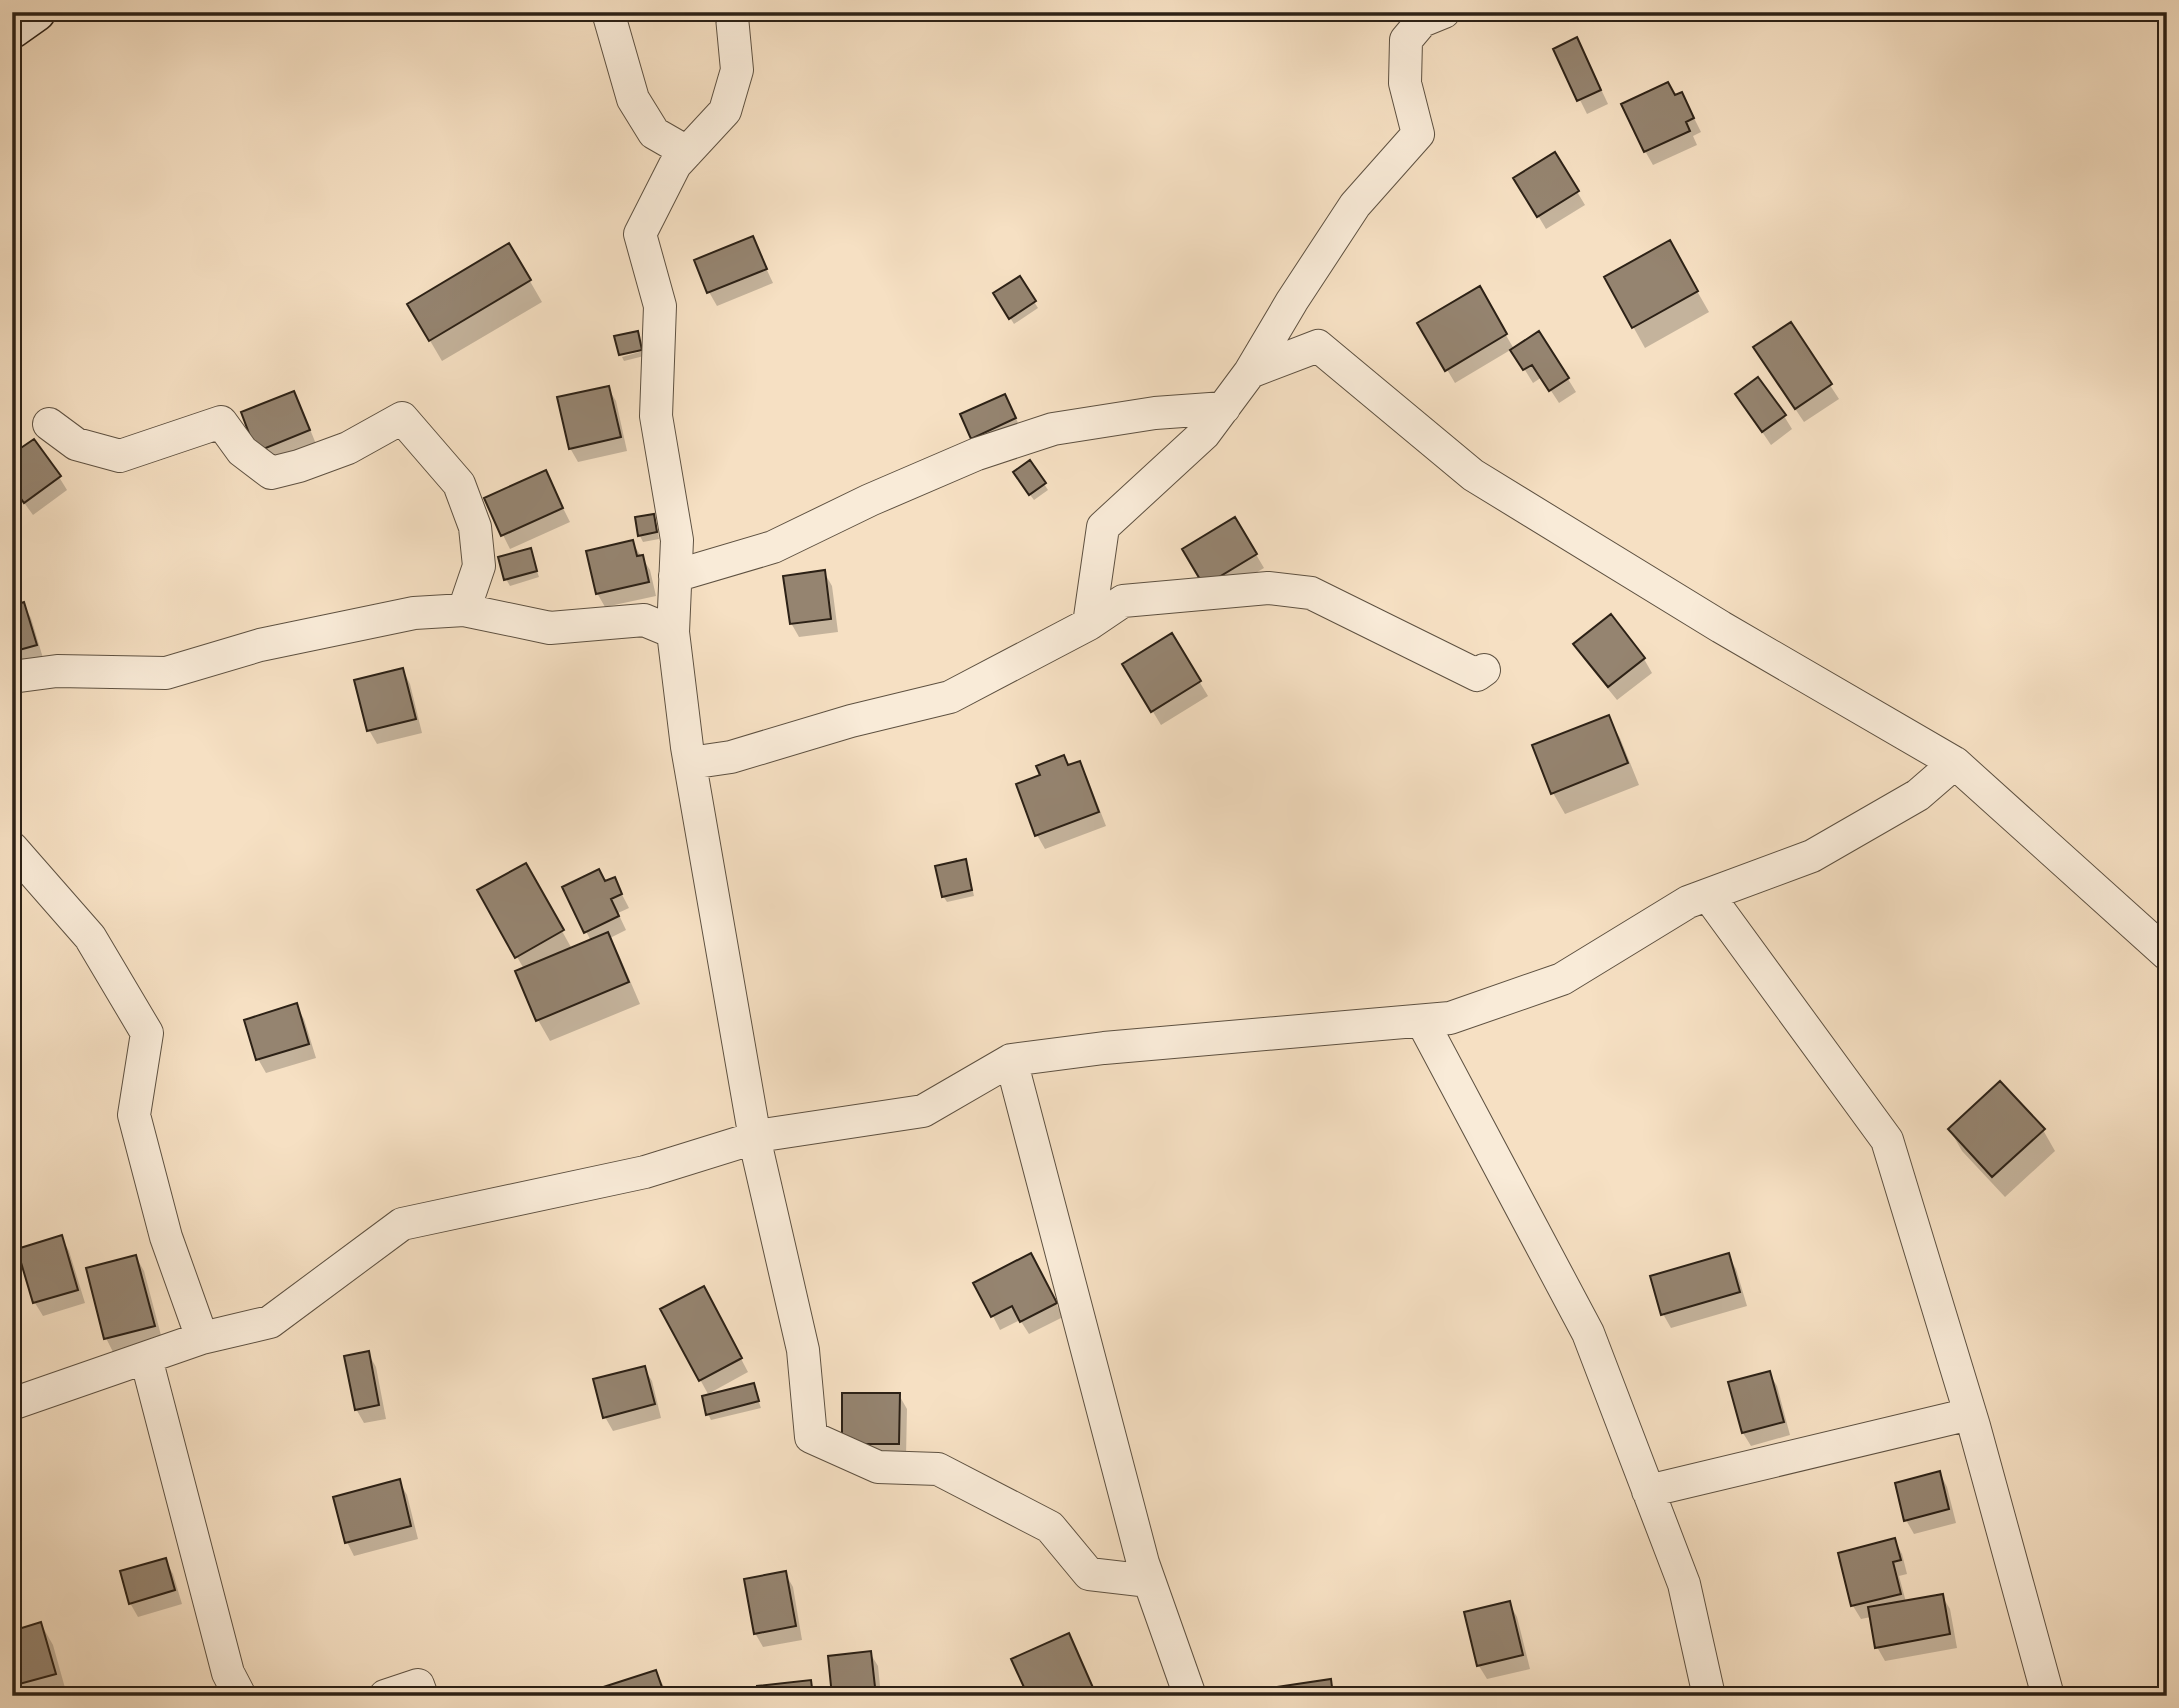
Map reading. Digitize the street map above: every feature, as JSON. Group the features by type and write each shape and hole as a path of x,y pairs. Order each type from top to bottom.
{"street":[{"path":"12,29 36,12"},
{"path":"608,12 633,99 654,133 687,152"},
{"path":"729,12 732,17 737,70 725,111 675,165 640,234 660,306 656,416 677,541 673,632 690,763 755,1138 803,1350 811,1437 878,1467 938,1469 1050,1527 1088,1574 1149,1581"},
{"path":"1089,624 1103,527 1204,434 1250,372 1292,301 1355,205 1418,134 1405,83 1406,40 1422,21 1444,12"},
{"path":"1250,372 1318,346 1473,475 1721,627 1955,763 2167,954"},
{"path":"675,576 773,547 870,500 977,454 1053,429 1155,413 1224,408"},
{"path":"49,424 76,444 120,456 221,422 242,451 271,473 348,448 402,418 459,484 475,527 479,566 464,610"},
{"path":"690,763 732,757 851,721 950,697 1089,624 1123,601 1268,588 1311,593 1477,675 1484,670"},
{"path":"12,677 57,671 166,673 260,645 414,612 464,610 550,628 643,620 673,632"},
{"path":"12,1404 202,1338 270,1322 402,1224 645,1172 755,1138 923,1111 1011,1060 1104,1048 1450,1018 1562,979 1688,902 1812,856 1918,795 1955,763"},
{"path":"12,848 90,937 147,1033 134,1115 166,1237 202,1338"},
{"path":"1708,895 1887,1140 1970,1414 2048,1696"},
{"path":"1422,1021 1588,1333 1684,1584 1709,1696"},
{"path":"1011,1060 1149,1581 1190,1696"},
{"path":"146,1358 228,1673 240,1696"},
{"path":"1648,1491 1970,1414"},
{"path":"384,1696 418,1685 422,1696"}],"building":[{"path":"1577,37 1601,90 1577,101 1553,49"},
{"path":"1668,82 1675,95 1682,92 1694,118 1686,122 1690,131 1644,152 1621,104"},
{"path":"1555,152 1579,191 1537,217 1513,178"},
{"path":"753,236 767,269 707,293 694,260"},
{"path":"1670,240 1698,291 1632,328 1604,277"},
{"path":"509,243 531,280 429,341 407,304"},
{"path":"1020,276 1036,301 1009,319 993,293"},
{"path":"1480,286 1507,334 1445,371 1417,323"},
{"path":"1791,322 1832,384 1795,409 1753,347"},
{"path":"638,331 642,350 619,355 614,336"},
{"path":"1539,331 1569,378 1549,391 1532,365 1523,370 1510,350"},
{"path":"1758,377 1786,415 1762,432 1735,394"},
{"path":"609,386 621,437 569,449 557,397"},
{"path":"294,391 310,430 256,452 241,412"},
{"path":"1005,394 1016,418 971,439 960,414"},
{"path":"34,439 61,476 24,503 12,486 12,454"},
{"path":"1030,460 1046,483 1029,495 1013,472"},
{"path":"546,470 563,508 501,536 484,498"},
{"path":"654,514 657,532 638,536 635,517"},
{"path":"1235,517 1257,554 1204,586 1182,549"},
{"path":"633,540 637,556 643,555 649,582 596,594 586,551"},
{"path":"531,548 537,571 504,580 498,557"},
{"path":"825,570 831,619 790,624 783,576"},
{"path":"24,602 37,645 12,652 12,606"},
{"path":"1611,614 1645,658 1608,687 1573,644"},
{"path":"1172,633 1201,681 1151,712 1122,664"},
{"path":"403,668 416,719 367,731 354,680"},
{"path":"1609,715 1628,763 1551,794 1532,745"},
{"path":"1064,755 1068,765 1080,761 1099,812 1035,836 1016,784 1040,775 1036,766"},
{"path":"966,859 972,890 942,897 935,866"},
{"path":"526,863 564,930 515,958 477,890"},
{"path":"599,869 605,881 615,877 622,894 611,899 619,916 584,933 562,887"},
{"path":"608,932 629,982 536,1021 515,971"},
{"path":"297,1003 309,1044 256,1060 244,1020"},
{"path":"2000,1081 2045,1129 1992,1177 1948,1129"},
{"path":"62,1235 78,1290 33,1303 17,1249"},
{"path":"1031,1253 1057,1303 1020,1322 1012,1306 991,1317 973,1283"},
{"path":"1729,1253 1740,1292 1661,1315 1650,1276"},
{"path":"136,1255 155,1326 104,1339 86,1268"},
{"path":"704,1286 742,1358 699,1381 660,1309"},
{"path":"369,1351 379,1405 355,1410 344,1356"},
{"path":"645,1366 655,1404 603,1418 593,1379"},
{"path":"1770,1371 1784,1422 1742,1433 1728,1382"},
{"path":"754,1383 759,1401 706,1415 702,1396"},
{"path":"842,1393 900,1393 899,1444 842,1444"},
{"path":"1940,1471 1949,1509 1904,1521 1895,1483"},
{"path":"400,1479 411,1526 345,1543 333,1497"},
{"path":"1895,1538 1901,1560 1893,1562 1901,1594 1851,1606 1838,1553"},
{"path":"166,1558 175,1590 129,1604 120,1571"},
{"path":"786,1571 796,1626 754,1634 744,1579"},
{"path":"1943,1594 1950,1634 1875,1648 1868,1607"},
{"path":"1510,1601 1523,1655 1477,1666 1464,1612"},
{"path":"41,1622 56,1674 12,1686 12,1631"},
{"path":"1069,1633 1094,1690 1080,1696 1028,1696 1011,1659"},
{"path":"871,1651 876,1696 832,1696 828,1656"},
{"path":"656,1670 665,1696 592,1696 591,1691"},
{"path":"1331,1679 1333,1696 1236,1696 1235,1693"},
{"path":"811,1680 813,1696 758,1696 757,1686"},
{"path":"1145,1688 1147,1696 1106,1696"}]}
